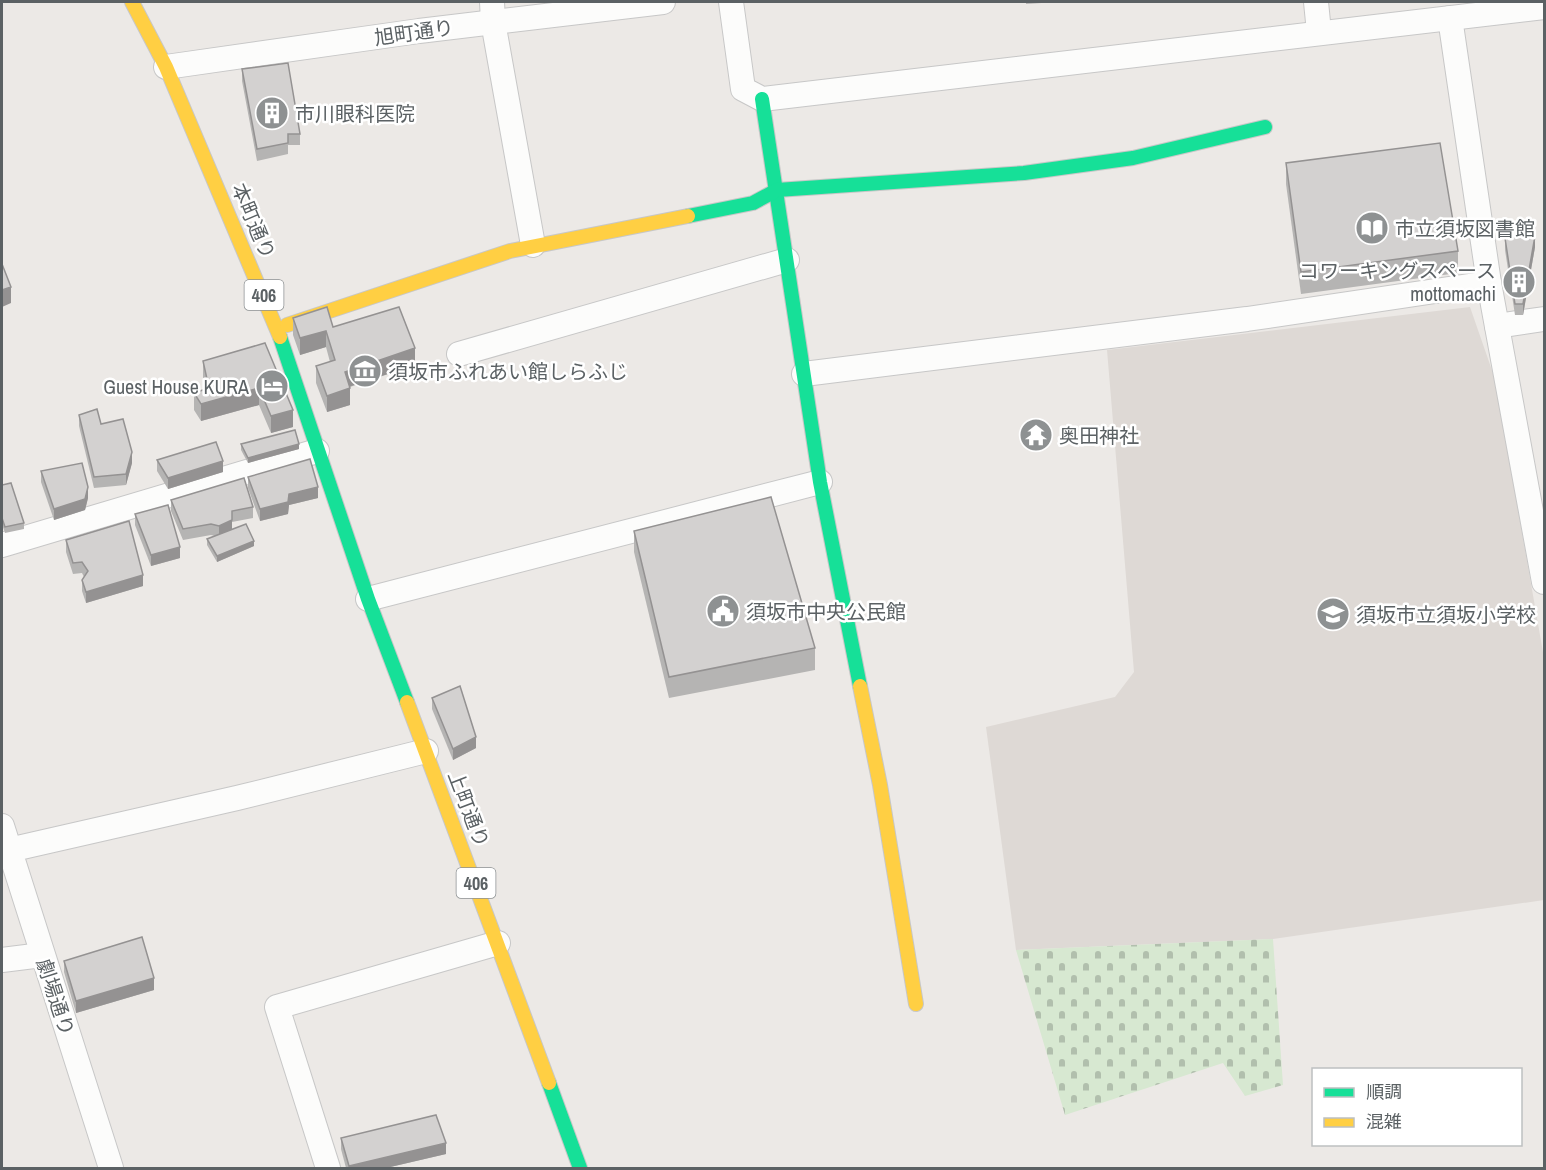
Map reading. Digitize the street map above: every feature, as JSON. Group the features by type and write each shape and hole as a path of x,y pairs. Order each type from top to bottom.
{"main road":[{"name":"本町通り","path":"132,2 166,67 277,328 368,599"},
{"path":"762,99 820,483 880,785 916,1004"},
{"path":"277,328 510,251 753,203 777,190 1024,173 1133,158 1266,127"},
{"name":"上町通り","path":"368,599 580,1168"}],"street":[{"name":"旭町通り","path":"166,67 492,12 663,2"},
{"path":"731,2 743,89 762,99 1545,7"},
{"path":"1316,2 1319,32"},
{"path":"492,12 533,245"},
{"path":"1450,18 1489,283 1545,582"},
{"path":"459,354 787,260"},
{"path":"804,374 1247,319 1489,283"},
{"path":"1497,326 1545,320"},
{"path":"2,545 317,451"},
{"path":"368,599 820,483"},
{"path":"9,850 237,798 426,751"},
{"name":"劇場通り","path":"2,826 111,1168"},
{"path":"328,1168 277,1007 498,943"},
{"path":"2,960 42,955"}],"shaded area":[{"name":"須坂市立須坂小学校","path":"1470,307 1495,379 1544,658 1544,900 1273,939 1016,950 986,727 1115,697 1134,672 1107,350"}],"green space":[{"path":"1273,939 1283,1085 1245,1096 1223,1063 1065,1115 1016,950"}],"building":[{"name":"市川眼科医院","path":"288,63 300,134 288,134 288,143 257,149 242,69"},
{"name":"市立須坂図書館","path":"1440,143 1458,251 1301,272 1286,163"},
{"name":"コワーキングスペース mottomachi","path":"1535,236 1523,304 1515,304 1505,238"},
{"path":"2,264 11,287 2,290"},
{"path":"327,307 333,327 399,307 415,348 345,372 350,388 327,396 316,366 335,360 326,331 300,338 293,318"},
{"path":"265,343 293,410 271,416 259,388 201,404 194,393 209,388 203,361"},
{"path":"97,409 101,424 123,419 132,452 126,474 94,477 79,415"},
{"path":"295,430 299,444 248,458 241,444"},
{"path":"216,442 223,461 168,478 157,460"},
{"path":"310,459 318,487 289,494 288,502 260,509 248,477"},
{"path":"82,463 88,487 85,499 54,509 41,471"},
{"path":"244,478 253,507 232,511 232,520 219,526 211,524 183,529 171,500"},
{"path":"11,483 24,523 5,527 2,518 2,485"},
{"name":"須坂市中央公民館","path":"771,497 815,648 669,677 634,531"},
{"path":"168,505 180,547 151,555 135,514"},
{"path":"129,521 143,575 86,592 82,580 88,571 82,562 73,563 66,540"},
{"path":"246,524 254,541 217,556 207,539"},
{"path":"460,686 476,737 453,749 432,698"},
{"path":"142,937 154,978 76,1001 64,961"},
{"path":"436,1115 446,1143 349,1166 341,1138"}],"traffic: fast":[{"path":"762,99 820,482 860,686"},
{"path":"688,216 753,203 777,190 1024,173 1133,158 1265,127"},
{"path":"280,337 368,599 407,702"},
{"path":"549,1083 580,1168"}],"traffic: slow":[{"path":"132,2 166,67 280,337"},
{"path":"287,325 510,251 688,216"},
{"path":"860,686 880,785 916,1004"},
{"path":"407,702 549,1083"}],"place":[{"name":"市川眼科医院","path":"272,113"},
{"name":"市立須坂図書館","path":"1372,228"},
{"name":"コワーキングスペース mottomachi","path":"1519,282"},
{"name":"須坂市ふれあい館しらふじ","path":"365,371"},
{"name":"Guest House KURA","path":"272,386"},
{"name":"奥田神社","path":"1036,435"},
{"name":"須坂市中央公民館","path":"723,611"},
{"name":"須坂市立須坂小学校","path":"1333,614"}]}
